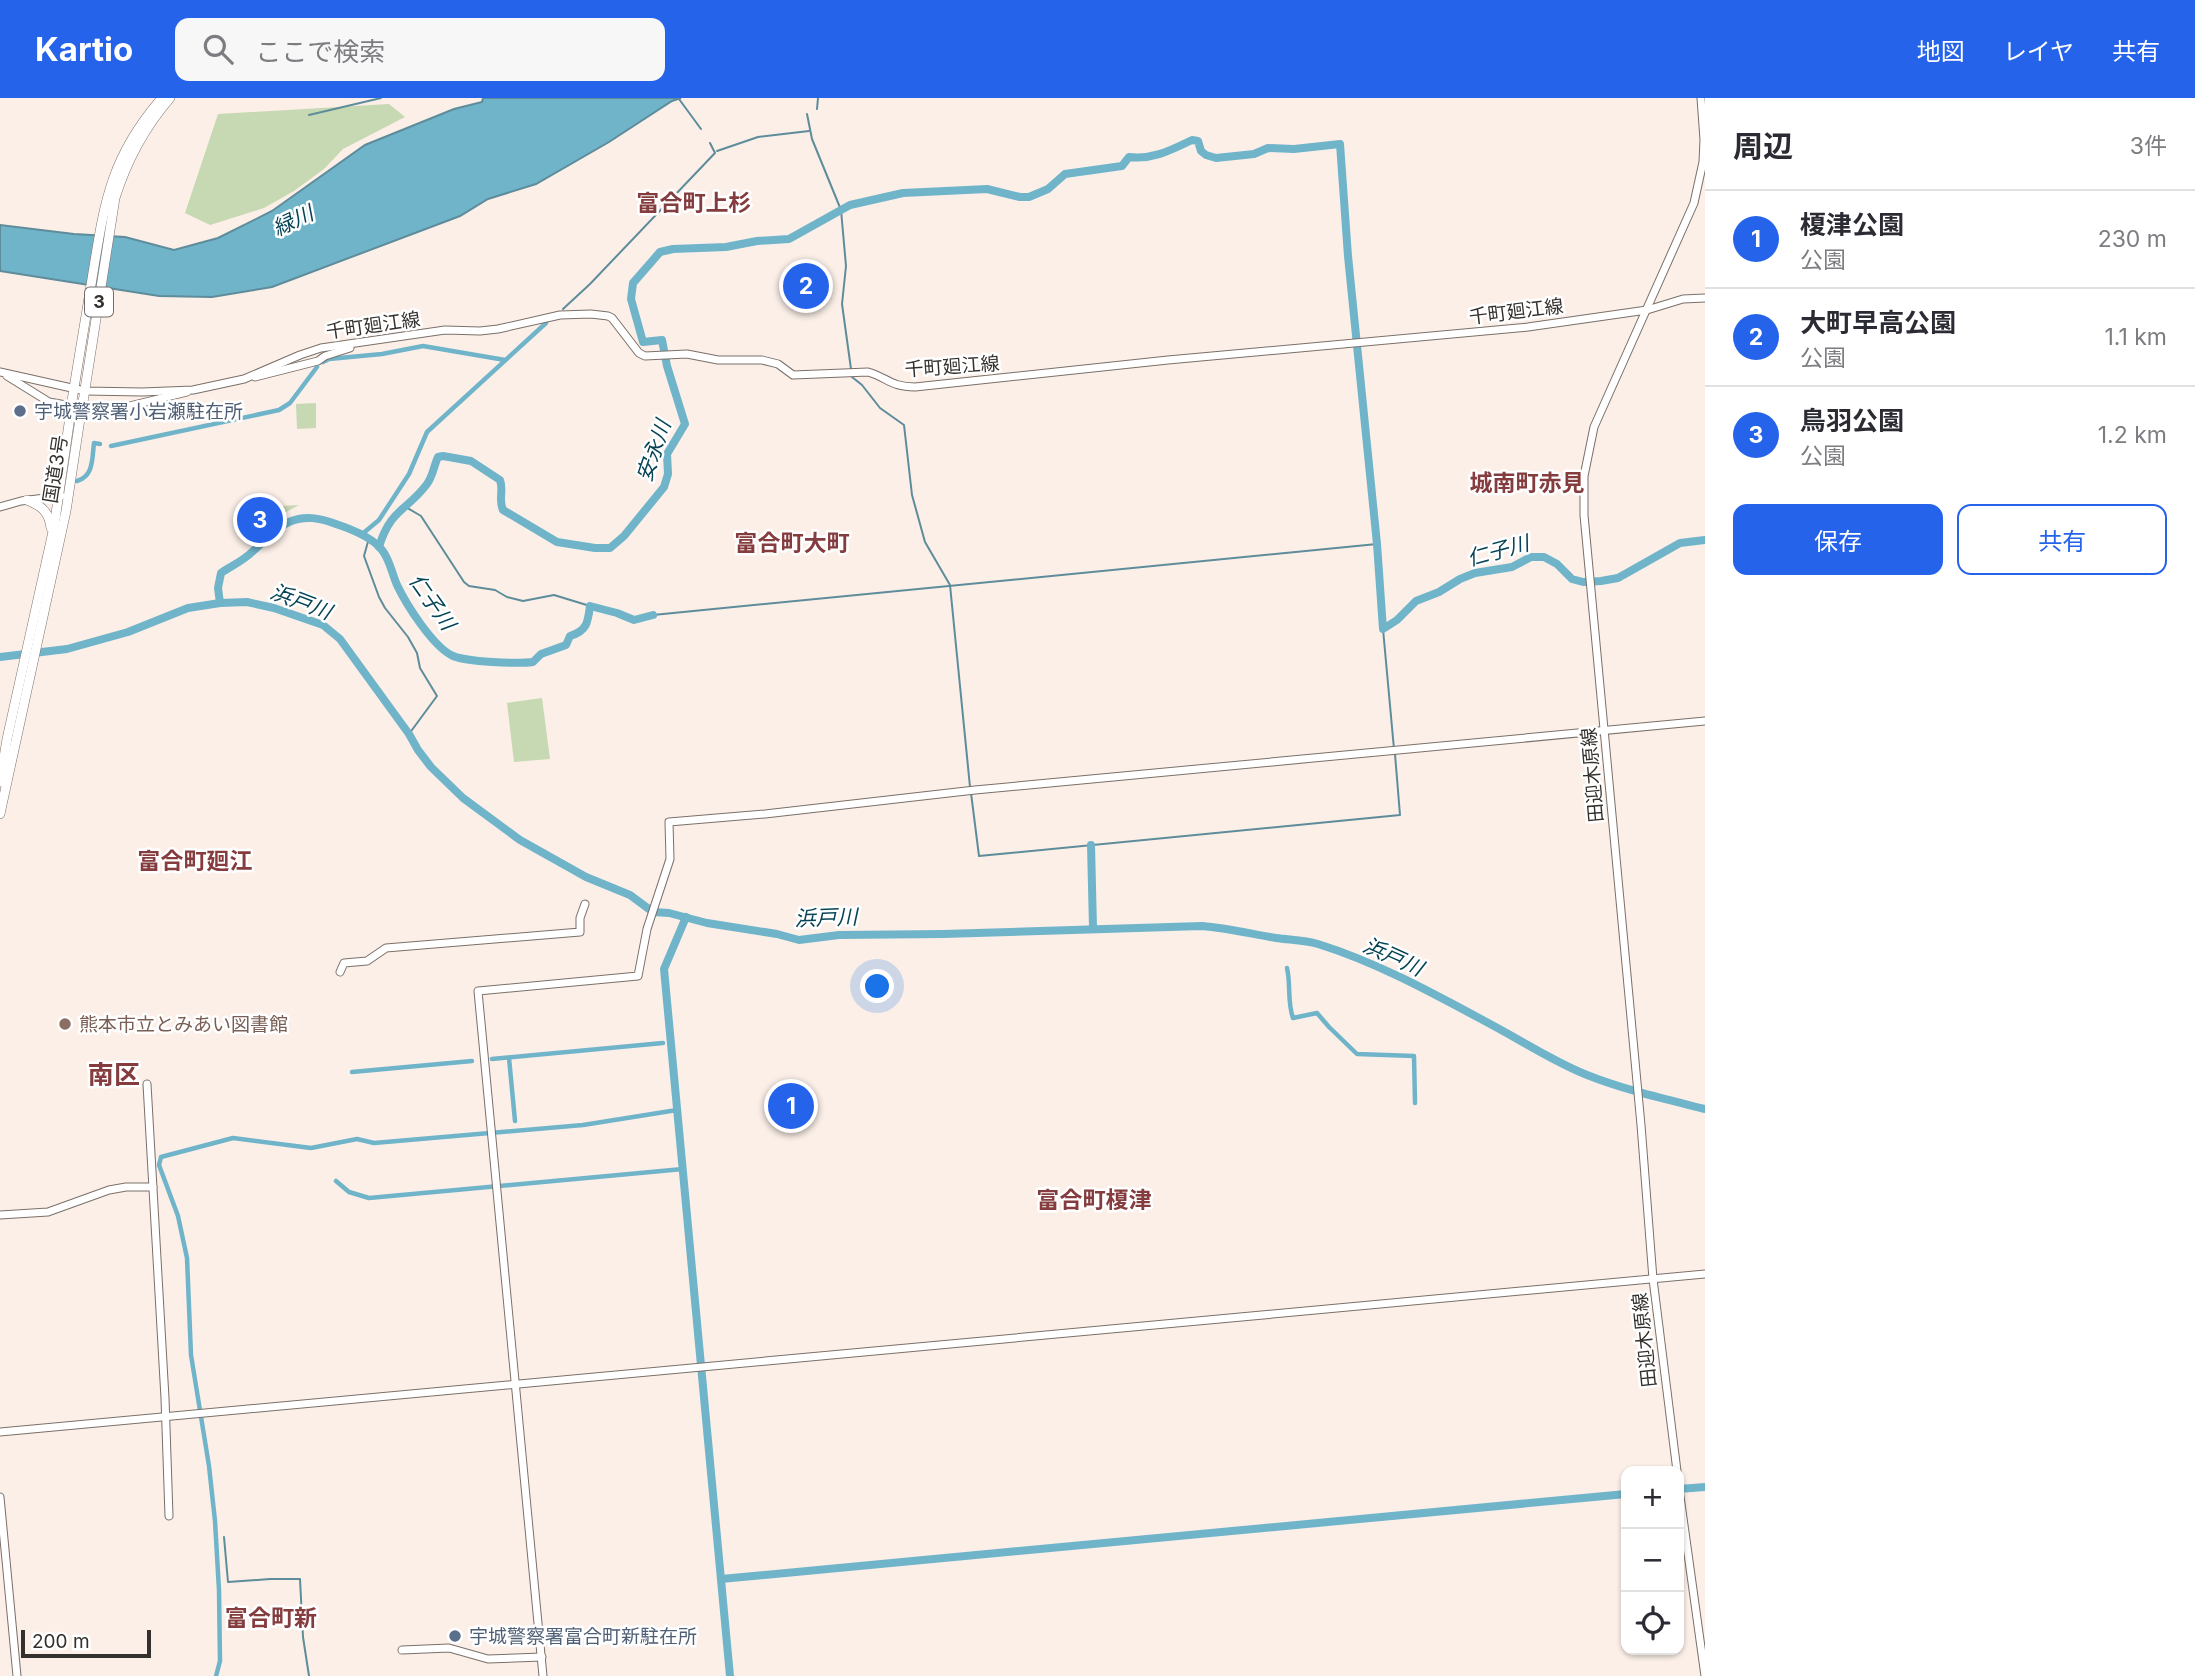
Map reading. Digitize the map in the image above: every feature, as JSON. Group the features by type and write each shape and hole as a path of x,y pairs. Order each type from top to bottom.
{"highway":[{"name":"国道3号","path":"0,782 36,633 82,407 80,387 107,218 107,194 125,150 142,122 162,98"},
{"name":"国道3号","path":"107,218 128,160 141,136 170,98"},
{"name":"国道3号","path":"36,633 50,544 64,497 72,405 80,387"},
{"path":"27,500 41,506 47,513 51,528 50,544"},
{"name":"国道3号","path":"0,814 22,696"}],"street":[{"name":"田迎木原線","path":"1675,1466 1653,1279 1583,501 1585,461 1594,427 1684,228 1700,182 1704,140 1701,98"},
{"name":"千町廻江線","path":"2,372 80,387 142,392 192,390 244,379 321,348 445,330 498,329 560,314 591,314 612,318 639,353 645,356 687,354 718,360 770,362 793,375 868,372 878,375 892,385 915,387 1528,327 1647,310 1683,299 1705,298"},
{"name":"千町廻江線","path":"2,372 48,402 105,412 192,390"},
{"path":"0,507 27,500 64,497"},
{"path":"543,1676 478,991 638,976 647,929 671,854 669,822 765,814 963,791 1705,721"},
{"path":"340,972 344,963 367,961 386,948 580,932 584,904"},
{"path":"147,1084 169,1516"},
{"path":"0,1215 43,1213 64,1208 109,1190 153,1186"},
{"path":"0,1432 1705,1273"},
{"path":"0,1497 17,1676"},
{"path":"1684,1529 1705,1676"},
{"path":"402,1650 449,1648 488,1659 542,1657"}],"green space":[{"path":"389,104 405,117 343,149 324,169 264,208 210,225 185,213 218,114"},
{"path":"797,279 816,279 816,293 797,293"},
{"path":"316,403 316,428 297,429 296,404"},
{"path":"299,505 249,532 247,508"},
{"path":"542,698 550,759 514,762 507,703"},
{"path":"806,1094 807,1113 776,1116 774,1099"}],"water":[{"name":"緑川","path":"483,98 681,98 536,184 488,199 460,216 272,287 212,297 159,296 0,271 0,225 125,237 174,250 218,238 272,211 365,145 454,109 482,102"}],"waterway":[{"path":"309,115 381,98"},
{"path":"817,109 818,98"},
{"path":"679,99 701,129"},
{"path":"807,114 812,139 841,210 846,266 842,304 851,369"},
{"path":"717,151 758,137 809,131"},
{"name":"安永川","path":"379,547 388,525 420,493 431,478 438,457 443,456 471,461 500,480 503,510 557,542 610,548 624,536 664,487 668,474 667,454 685,424 662,340 643,342 631,299 633,283 660,252 789,239 850,205 903,193 987,189 1029,197 1048,189 1065,174 1122,166 1129,157 1154,156 1192,140 1198,141 1201,151 1206,155 1216,158 1254,154 1268,148 1294,149 1340,144 1383,629 1397,620 1416,601 1439,592 1460,579 1475,573 1512,567 1531,557 1544,557 1557,564 1572,579 1583,582 1601,581 1618,578 1680,543 1705,540"},
{"path":"563,309 715,153 710,143"},
{"path":"361,535 379,520 409,474 427,432 546,323"},
{"path":"323,362 423,346 505,360"},
{"path":"111,446 279,410 290,403 317,367"},
{"path":"852,374 880,408 904,425 912,495 925,542 950,585 970,787"},
{"path":"77,481 83,479 89,471 94,443 100,444"},
{"path":"404,506 421,516 469,586 495,590 507,597 523,601 554,595 590,606"},
{"name":"仁子川","path":"220,603 218,588 221,573 245,558 274,531 295,520 312,518 355,531 378,545 413,613 437,644 460,658 492,662 533,662 541,654 566,645 570,636 583,629 590,606 634,620 653,615"},
{"path":"369,538 364,556 379,597 408,637 417,653 420,668 437,696 409,734"},
{"path":"653,615 1377,544"},
{"name":"浜戸川","path":"0,657 67,649 128,632 188,608 247,602 274,608 323,625 340,639 431,767 463,798 520,840 586,877 630,895 653,912 799,940 839,935 1202,926 1308,942 1363,960 1407,980 1575,1070 1630,1090 1705,1109"},
{"path":"1383,629 1394,749"},
{"path":"971,793 979,856 1400,815 1395,754"},
{"path":"1091,845 1093,928"},
{"path":"686,917 664,969 730,1676"},
{"path":"1287,968 1293,1018 1317,1013 1357,1054 1414,1056 1415,1103"},
{"path":"492,1059 663,1043"},
{"path":"509,1058 515,1121"},
{"path":"352,1072 472,1061"},
{"path":"216,1676 220,1661 215,1521 191,1355 187,1258 178,1216 159,1165 161,1157 233,1138 311,1148 357,1139 374,1143 583,1125 677,1110"},
{"path":"336,1181 349,1192 369,1198 683,1169"},
{"path":"1684,1489 1705,1487"},
{"path":"721,1579 1621,1494"},
{"path":"224,1537 228,1582 300,1579 303,1637 309,1676"}],"place":[{"name":"大町早高公園","path":"806,286"},
{"name":"宇城警察署小岩瀬駐在所","path":"20,411"},
{"name":"鳥羽公園","path":"260,520"},
{"name":"熊本市立とみあい図書館","path":"65,1024"},
{"name":"榎津公園","path":"791,1106"},
{"name":"宇城警察署富合町新駐在所","path":"455,1636"}],"district":[{"name":"富合町上杉","path":"694,203"},
{"name":"城南町赤見","path":"1527,483"},
{"name":"富合町大町","path":"792,543"},
{"name":"富合町廻江","path":"195,861"},
{"name":"南区","path":"114,1075"},
{"name":"富合町榎津","path":"1094,1200"},
{"name":"富合町新","path":"271,1618"}]}
